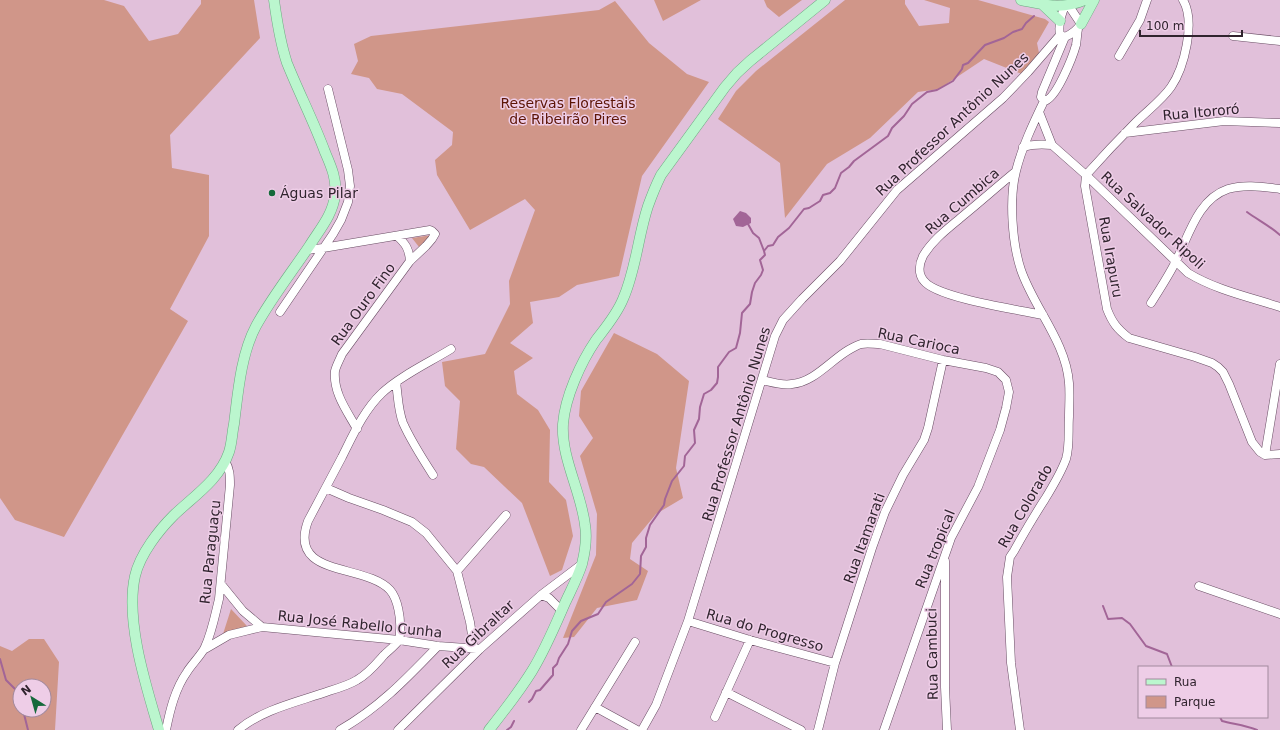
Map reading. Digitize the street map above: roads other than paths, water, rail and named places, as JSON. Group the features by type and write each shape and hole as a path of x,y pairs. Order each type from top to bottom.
{"main road":[{"path":"159,730 136,646 133,608 136,575 144,554 160,531 212,480 225,461 229,452 246,351 255,327 324,224 333,204 335,192 335,177 280,43 274,0"},
{"path":"489,730 533,670 562,611 582,564 586,527 564,442 563,424 567,402 582,364 623,300 630,282 648,207 654,190 666,169 725,87 737,73 825,0"},
{"path":"1021,0 1053,6 1067,6 1085,0"},
{"path":"1079,26 1094,0"},
{"path":"1042,4 1060,21"}],"street":[{"path":"1119,56 1140,20 1147,0"},
{"path":"1086,175 1170,88 1177,76 1184,60 1188,40 1186,8 1183,0"},
{"path":"1067,6 1079,26 1076,44 1071,61 1053,94 1049,100 1044,101 1041,97 1042,92 1062,36 1059,30 1060,21 1067,6"},
{"name":"Rua Professor Antônio Nunes","path":"642,730 658,698 688,621 775,336 783,320 840,261 897,190 1003,98 1062,36 1079,26"},
{"path":"1234,36 1280,41"},
{"path":"280,312 341,220 348,202 350,186 348,170 328,88"},
{"name":"Rua Colorado","path":"1020,730 1011,663 1007,577 1008,565 1010,558 1060,473 1066,458 1068,447 1069,383 1062,355 1020,269 1015,244 1012,208 1015,172 1023,147 1044,101"},
{"name":"Rua Salvador Ripoli","path":"1039,112 1052,145 1086,175 1188,273 1206,283 1280,307"},
{"name":"Rua Itororó","path":"1125,133 1224,121 1280,123"},
{"path":"1023,147 1032,144 1052,145"},
{"name":"Rua Cumbica","path":"1015,172 944,231 923,256 920,264 920,273 924,281 942,292 995,306 1043,315"},
{"name":"Rua Irapuru","path":"1086,175 1085,186 1095,245 1107,308 1111,320 1120,331 1129,338 1195,357 1212,363 1218,367 1223,372 1229,384 1252,442 1260,452 1265,455"},
{"path":"1151,303 1176,262 1197,215 1204,206 1227,189 1238,187 1280,189"},
{"name":"Rua Ouro Fino","path":"307,250 430,230 435,234 420,252 410,261 342,354 335,370 335,384 337,391 357,429"},
{"name":"Rua Ouro Fino","path":"397,236 407,247 410,261"},
{"name":"Rua Carioca","path":"762,380 783,384 802,382 862,344 880,344 943,360 986,368"},
{"path":"238,730 246,723 268,712 343,687 357,680 369,671 399,640 400,624 398,611 391,591 381,583 368,577 337,568 314,558 305,548 303,538 304,530 366,412 383,392 396,382 452,349"},
{"name":"Rua Itamarati","path":"818,730 835,663 885,512 903,475 924,440 943,360"},
{"path":"1280,364 1278,386 1265,455 1280,454"},
{"name":"Rua tropical","path":"884,730 951,538 978,487 1000,430 1006,408 1008,392 1006,380 998,372 986,368"},
{"path":"396,382 399,408 403,422 417,450 433,475"},
{"name":"Rua Paraguaçu","path":"166,730 169,712 176,691 185,673 205,649 219,599 230,485 230,472 225,461"},
{"path":"326,488 412,522 426,533 457,571 477,649"},
{"path":"457,571 506,515"},
{"name":"Rua Cambuci","path":"945,554 945,687 947,730"},
{"name":"Rua Gibraltar","path":"398,730 477,649 541,594 582,564"},
{"name":"Rua José Rabello Cunha","path":"221,584 243,611 262,627"},
{"path":"1199,586 1280,614"},
{"path":"541,594 555,602 562,611"},
{"name":"Rua do Progresso","path":"688,621 750,640 835,663"},
{"name":"Rua José Rabello Cunha","path":"205,649 229,635 262,627 477,649"},
{"path":"714,716 750,640"},
{"path":"581,730 635,642"},
{"path":"340,730 378,704 438,646"},
{"path":"726,692 801,730"},
{"path":"595,707 637,730"}],"waterway":[{"path":"529,702 536,691 540,690 553,675 553,668 557,664 568,644 572,631 581,621 598,614 606,602 632,584 640,574 641,556 646,547 646,538 650,525 664,505 672,481 684,466 685,456 695,443 694,430 699,419 700,407 704,394 711,390 717,383 718,367 729,352 736,348 740,333 742,313 750,304 755,283 763,270 760,260 765,255 764,251 768,246 773,245 778,237 789,228 804,209 809,208 820,201 823,195 830,193 835,188 841,173 854,161 888,136 892,128 904,116 912,104 927,92 937,90 953,81 962,69 963,65 968,63 985,45 1022,29 1034,16"},
{"path":"1247,212 1280,235"},
{"path":"748,224 753,233 759,238 764,251"},
{"path":"1103,606 1108,619 1122,618 1130,624 1146,646 1167,654 1172,666"},
{"path":"0,659 6,680 12,686"},
{"path":"25,718 28,730"},
{"path":"1220,718 1222,721 1257,730"},
{"path":"507,730 511,727 514,721"}],"place":[{"name":"Águas Pilar","path":"272,193"}],"park label":[{"name":"Reservas Florestais de Ribeirão Pires","path":"568,112"}]}
